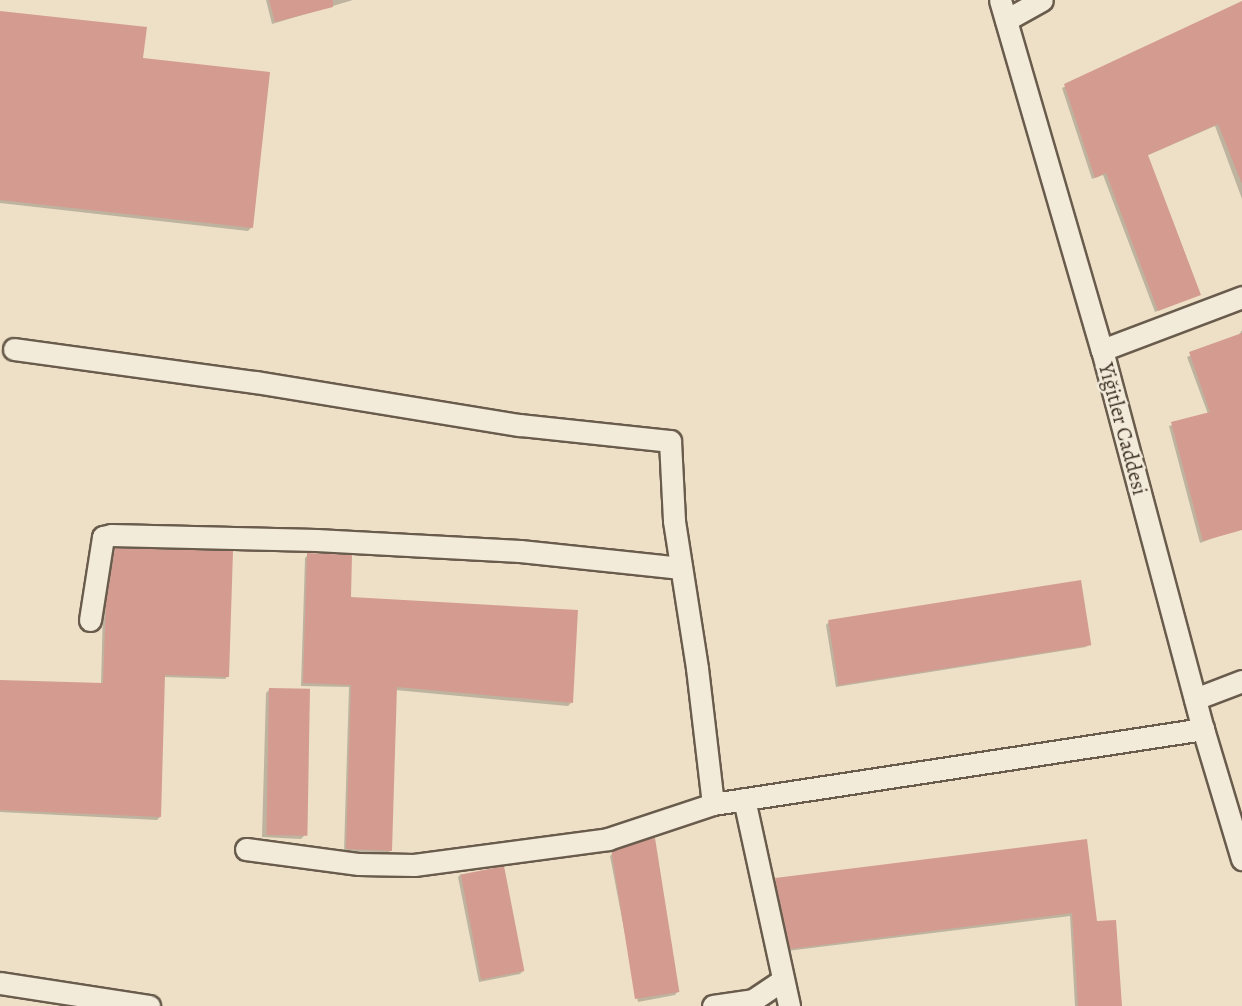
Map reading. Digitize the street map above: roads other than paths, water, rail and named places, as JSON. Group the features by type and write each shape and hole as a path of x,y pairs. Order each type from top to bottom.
{"street":[{"path":"1003,10 1042,0"},
{"name":"Yiğitler Caddesi","path":"1003,10 1102,349 1203,729 1242,859"},
{"path":"1102,349 1242,297"},
{"path":"14,349 256,382 520,425 670,441 674,521 697,668 713,804"},
{"path":"90,620 103,537 111,535 316,540 520,551 681,568"},
{"path":"1195,699 1242,681"},
{"path":"246,849 359,864 414,865 608,839 713,804 1203,729"},
{"path":"744,799 789,1006"},
{"path":"713,1006 753,1000 783,981"},
{"path":"0,983 149,1006"}]}
